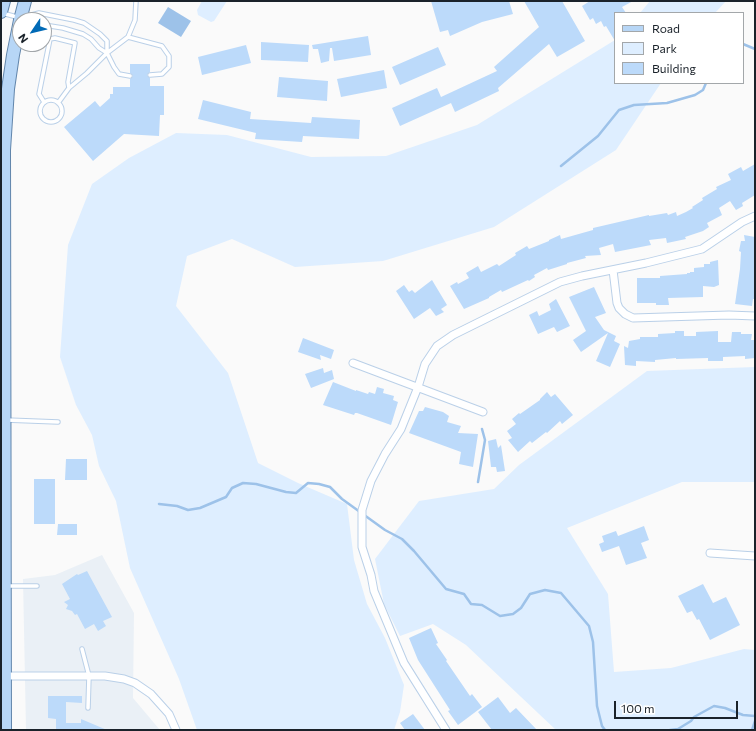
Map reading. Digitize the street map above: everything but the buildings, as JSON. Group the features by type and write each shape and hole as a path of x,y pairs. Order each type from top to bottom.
{"main road":[{"path":"1,12 4,1"},
{"path":"23,12 25,1"},
{"path":"5,730 3,676 4,586 2,420 4,150 8,89 13,52"}],"street":[{"path":"446,730 404,663 374,591 371,575 362,547 362,510 371,481 385,454 401,429 418,387 425,364 437,346 452,335 560,282 702,249 742,222 755,216"},
{"path":"613,270 617,302 623,316 641,319 729,315 755,316"},
{"path":"353,363 483,412"},
{"path":"710,553 755,556"},
{"path":"3,676 105,676 124,679 135,683 151,694 168,714 176,730"}],"lane":[{"path":"58,103 68,88 87,73 107,53 128,37 135,20 136,1"},
{"path":"1,12 12,16"},
{"path":"52,16 84,23 100,34 107,41 107,53 114,67 119,74 130,76"},
{"path":"52,26 83,34 107,53"},
{"path":"128,37 162,46 169,56 169,67 162,74 150,75"},
{"path":"44,102 40,94 50,38 75,43 68,88"},
{"path":"52,100 58,103 60,106 61,115 55,121 50,122 44,119 40,113 41,105 44,102 52,100"},
{"path":"2,420 58,422"},
{"path":"4,586 36,586"},
{"path":"82,649 89,676 88,708"}],"shaded area":[{"path":"102,555 134,613 133,698 160,730 26,730 23,579 55,575"}],"green space":[{"path":"202,1 227,1 214,21 211,22 198,15 197,10"},
{"path":"650,1 726,1 716,12 641,12"},
{"path":"614,41 614,84 660,84 616,150 494,227 383,261 295,267 232,239 187,256 176,306 228,373 258,463 298,483 347,504 354,560 367,604 385,638 404,685 400,712 394,730 197,730 179,679 130,568 116,501 99,466 92,435 76,405 60,357 68,245 92,184 129,158 176,133 227,135 311,157 386,156 477,125"},
{"path":"755,367 755,482 682,482 567,528 608,594 614,672 671,668 744,649 755,650 755,730 556,730 466,645 433,624 400,636 384,604 375,559 419,501 494,489 519,465 647,371"}],"water":[{"path":"168,7 191,21 181,37 158,23"}],"waterway":[{"path":"744,44 755,49"},
{"path":"561,166 598,136 619,110 634,105 667,103 695,95 703,90 706,84"},
{"path":"478,482 485,440 482,429"},
{"path":"159,504 177,506 188,510 200,508 226,497 232,488 243,483 256,484 286,492 296,493 308,483 319,484 330,487 342,499 385,530 402,539 446,589 464,594 471,604 482,605 500,616 513,614 521,608 530,594 545,590 561,593 589,626 593,642 597,706 602,726 605,730"},
{"path":"670,730 678,729 691,721 694,717 714,706 725,708 743,715 755,716"},
{"path":"752,730 755,721"}]}
